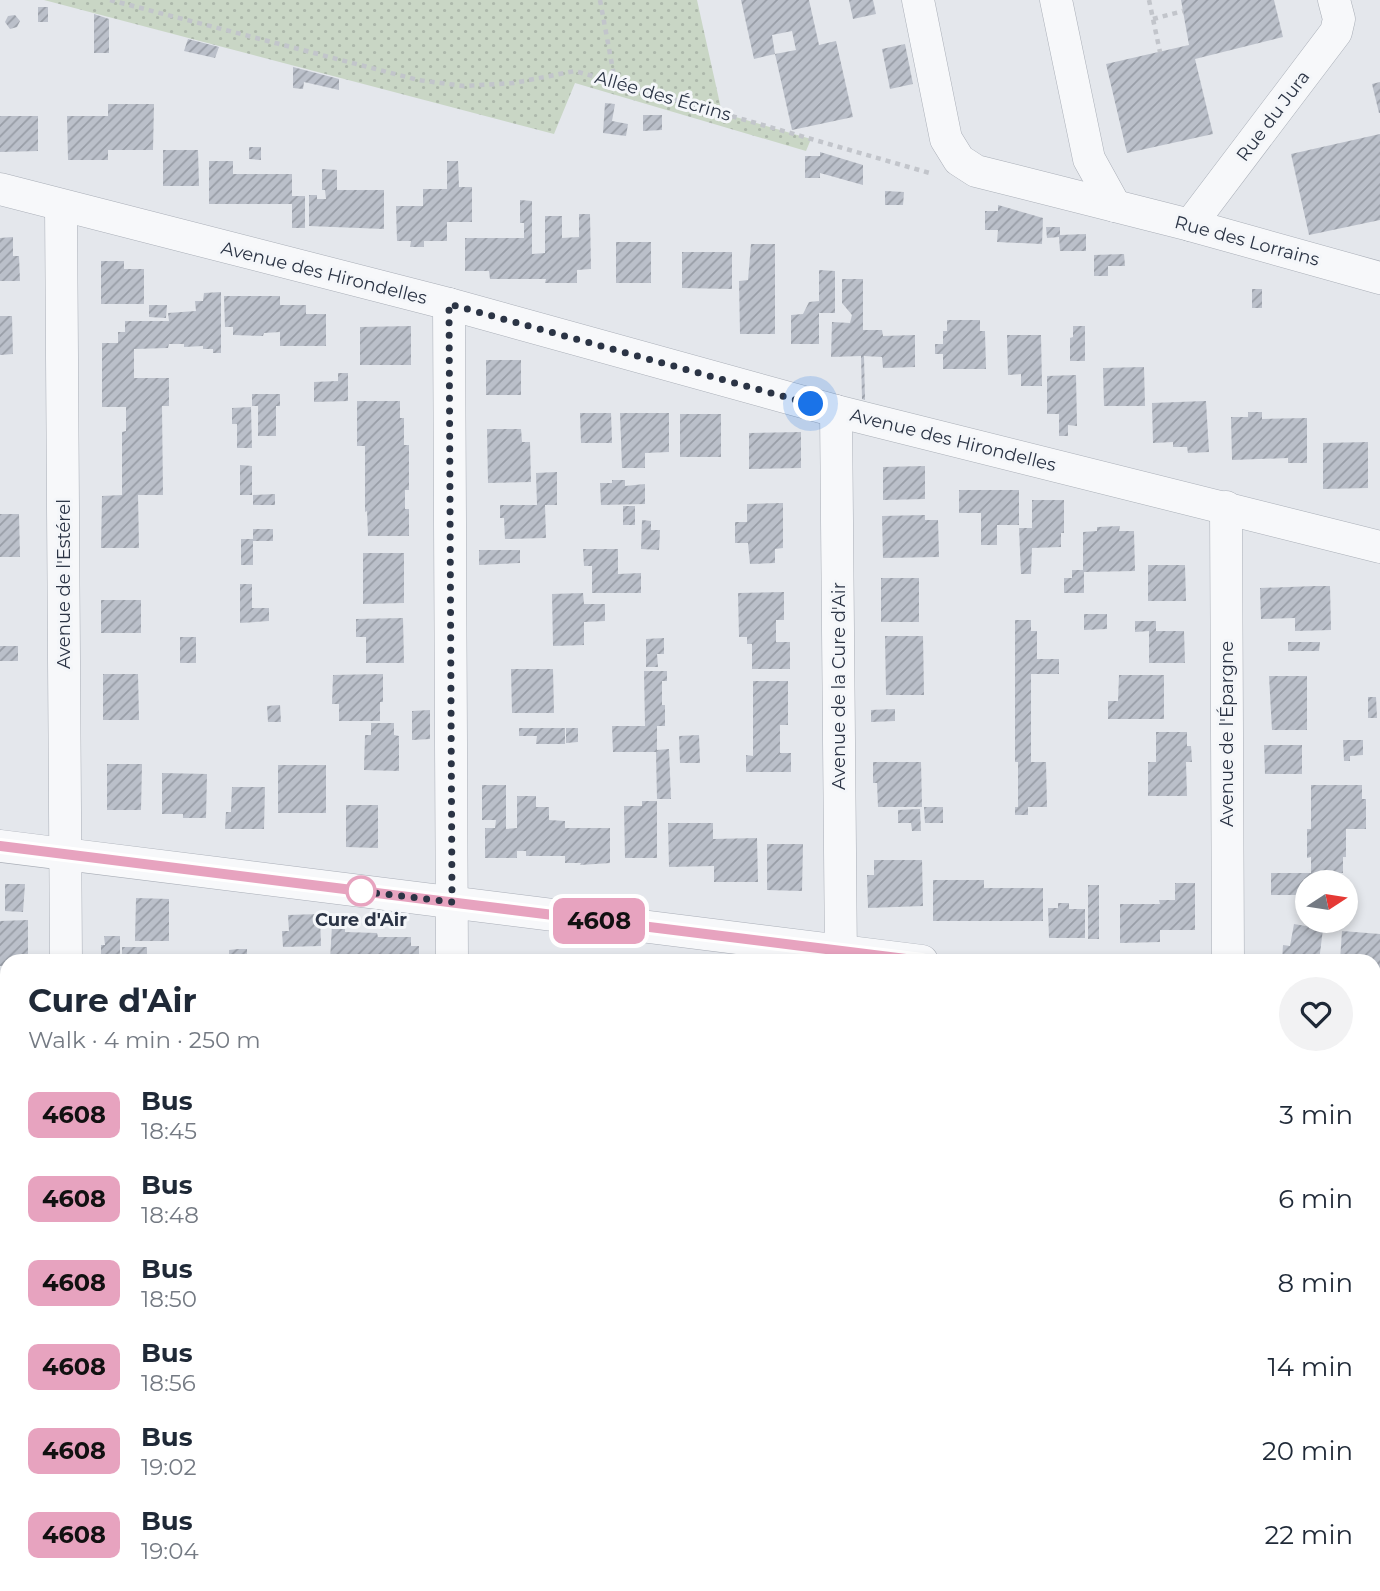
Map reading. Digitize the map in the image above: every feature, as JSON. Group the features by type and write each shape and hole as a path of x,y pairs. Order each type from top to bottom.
{"street":[{"name":"Rue des Lorrains","path":"918,0 946,139 958,160 976,171 1190,225 1380,278"},
{"path":"1056,0 1089,159 1115,206"},
{"name":"Rue du Jura","path":"1190,225 1336,32 1339,19 1334,0"},
{"name":"Avenue des Hirondelles","path":"0,189 449,304 836,411 1226,506 1380,547"},
{"name":"Avenue de l'Estérel","path":"61,206 65,954"},
{"path":"449,304 452,954"},
{"name":"Avenue de la Cure d'Air","path":"836,411 840,954"},
{"name":"Avenue de l'Épargne","path":"1226,506 1228,954"},
{"path":"0,846 452,902 826,954"}],"path":[{"name":"Allée des Écrins","path":"110,0 418,80 464,86 514,83 575,72 615,81 936,175"},
{"path":"600,0 615,81"},
{"path":"1149,0 1160,51"},
{"path":"1153,19 1183,11"}],"green space":[{"path":"44,0 697,0 722,113 811,139 806,151 575,83 554,134"}],"building":[{"path":"741,0 809,0 819,45 836,41 853,117 792,130 775,54 754,59","holes":["792,31 796,50 775,54 772,35"]},
{"path":"849,0 873,0 876,14 853,19"},
{"path":"1181,0 1274,0 1283,37 1195,59 1213,134 1127,153 1106,64 1189,45"},
{"path":"38,7 48,7 48,22 38,22"},
{"path":"94,14 109,19 109,53 94,53"},
{"path":"15,15 20,21 17,27 10,29 5,22 8,16"},
{"path":"188,39 219,47 215,58 184,51"},
{"path":"905,44 913,84 890,89 882,49"},
{"path":"293,67 339,79 339,90 304,82 303,89 293,88"},
{"path":"1380,82 1380,113 1379,113 1372,84"},
{"path":"605,103 615,104 612,121 628,124 626,136 603,133"},
{"path":"108,104 154,104 153,150 108,150 108,160 68,160 67,116 108,116"},
{"path":"643,115 662,115 662,130 643,131"},
{"path":"0,116 38,116 38,151 0,152"},
{"path":"1380,134 1380,220 1309,235 1291,154"},
{"path":"249,147 261,147 261,160 249,159"},
{"path":"163,150 198,150 199,186 163,186"},
{"path":"820,152 863,165 863,185 820,173 820,178 805,178 805,156 820,156"},
{"path":"209,161 233,161 233,174 292,174 292,196 305,196 305,228 292,228 292,204 209,204"},
{"path":"447,161 458,161 459,187 472,187 472,222 447,222 447,241 424,241 424,247 410,247 411,241 397,241 396,206 423,206 423,189 447,189"},
{"path":"322,169 337,170 337,190 384,190 384,229 309,226 309,195 326,199 325,190 322,190"},
{"path":"885,191 904,192 903,205 885,205"},
{"path":"520,200 532,201 532,254 545,253 545,216 562,216 562,238 579,237 579,214 590,214 591,269 577,270 577,283 545,283 546,279 490,279 489,271 465,271 465,238 524,238 524,223 520,223"},
{"path":"998,205 1043,218 1042,244 997,242 998,230 985,230 985,211 998,211"},
{"path":"1046,227 1060,227 1060,235 1086,234 1086,251 1060,251 1059,237 1047,238"},
{"path":"13,237 13,256 19,256 20,281 0,281 0,238"},
{"path":"616,242 651,242 651,283 616,283"},
{"path":"751,244 775,244 775,334 740,334 739,281 748,280"},
{"path":"682,252 732,252 732,289 682,288"},
{"path":"1124,254 1125,266 1108,266 1108,276 1094,276 1094,255"},
{"path":"101,261 124,261 124,269 144,269 144,304 101,304"},
{"path":"819,270 835,271 835,313 819,313 819,344 791,344 791,315 803,314 809,302 819,301"},
{"path":"842,279 863,279 863,330 882,330 883,336 915,335 915,367 883,368 882,357 864,356 865,400 862,399 861,356 831,357 832,322 850,323 852,315 842,303"},
{"path":"1252,289 1262,289 1262,308 1252,308"},
{"path":"221,292 221,353 213,353 213,349 203,349 203,346 184,347 184,344 169,344 168,348 134,349 134,378 169,378 169,406 162,406 163,495 138,495 139,548 101,548 102,496 122,495 122,432 126,431 126,407 102,407 102,343 118,343 118,332 125,332 125,321 169,321 168,313 196,311 195,301 203,301 204,293"},
{"path":"224,296 280,296 280,305 306,305 306,314 326,314 326,346 280,346 280,332 264,333 263,336 233,335 233,327 225,327"},
{"path":"149,305 167,305 166,318 149,317"},
{"path":"0,316 12,316 13,354 0,355"},
{"path":"947,320 980,320 980,331 985,331 986,369 943,369 943,354 935,354 935,344 943,344 943,331 947,331"},
{"path":"411,326 411,365 360,365 360,327"},
{"path":"1073,326 1085,326 1085,361 1070,361"},
{"path":"1007,335 1041,335 1042,386 1021,386 1021,374 1008,375"},
{"path":"486,360 521,360 521,395 486,395"},
{"path":"1144,367 1145,406 1104,406 1103,368"},
{"path":"338,373 348,373 348,401 314,402 314,382 338,381"},
{"path":"1076,375 1077,426 1068,425 1068,436 1059,436 1059,414 1047,414 1047,376"},
{"path":"252,394 280,394 280,406 276,406 276,436 258,436 258,406 252,406"},
{"path":"357,401 400,401 400,418 404,418 404,445 409,445 409,490 405,490 405,509 409,509 409,536 368,536 367,511 365,512 365,446 357,446"},
{"path":"1206,401 1209,452 1188,453 1187,447 1173,447 1173,442 1153,443 1152,403"},
{"path":"251,407 252,448 237,448 237,424 232,424 232,408"},
{"path":"1248,412 1262,412 1262,419 1307,418 1307,463 1288,463 1288,458 1232,460 1231,417 1248,417"},
{"path":"580,413 611,413 612,443 581,443"},
{"path":"620,413 669,413 669,452 645,453 645,468 622,468"},
{"path":"680,414 721,414 721,457 680,457"},
{"path":"487,429 521,429 522,442 530,442 531,482 488,483"},
{"path":"801,432 801,468 749,469 749,433"},
{"path":"1368,442 1368,488 1323,489 1323,443"},
{"path":"240,465 252,466 252,495 240,495"},
{"path":"925,466 925,499 883,500 883,467"},
{"path":"557,472 557,505 545,505 546,538 505,539 500,505 537,505 536,473"},
{"path":"612,480 625,480 625,486 645,484 645,504 601,505 600,483 612,483"},
{"path":"959,490 1019,490 1019,525 997,525 997,545 981,545 981,513 959,513"},
{"path":"275,494 275,505 253,505 253,495"},
{"path":"1032,500 1064,500 1064,533 1061,533 1061,547 1032,548 1031,574 1021,574 1019,528 1032,528"},
{"path":"783,503 783,548 775,549 775,563 750,564 748,543 735,543 735,522 747,522 747,504"},
{"path":"623,506 635,506 635,525 623,525"},
{"path":"0,514 19,514 20,557 0,557"},
{"path":"925,515 925,520 938,520 939,557 883,558 882,516"},
{"path":"642,520 651,521 651,530 660,530 659,550 641,549"},
{"path":"1120,526 1119,531 1134,531 1135,571 1084,572 1084,593 1064,593 1064,578 1072,578 1072,570 1083,570 1083,532 1097,531 1097,527"},
{"path":"253,529 273,529 273,541 253,541"},
{"path":"241,539 253,539 253,565 241,565"},
{"path":"583,549 618,549 618,574 641,573 641,593 592,593 592,566 584,566"},
{"path":"479,550 520,550 520,563 479,565"},
{"path":"363,553 404,553 404,603 363,604"},
{"path":"1148,565 1185,565 1186,601 1148,601"},
{"path":"881,578 919,578 919,622 881,622"},
{"path":"240,584 252,584 252,608 269,608 269,621 240,623"},
{"path":"1330,586 1331,630 1295,631 1295,618 1261,619 1260,588"},
{"path":"784,592 784,620 776,620 776,642 790,642 790,669 752,669 752,644 747,644 747,637 739,637 738,593"},
{"path":"583,593 584,604 605,604 605,621 584,622 584,645 553,646 552,594"},
{"path":"101,600 141,600 141,633 101,633"},
{"path":"1084,614 1107,614 1107,629 1084,630"},
{"path":"403,618 404,663 366,663 366,637 356,637 356,619"},
{"path":"1015,620 1031,620 1031,631 1037,631 1037,659 1059,659 1059,674 1031,674 1031,762 1046,762 1047,807 1028,807 1028,815 1015,815 1015,807 1018,807 1018,762 1015,762"},
{"path":"1135,621 1156,621 1156,631 1184,631 1185,663 1149,663 1149,631 1135,632"},
{"path":"885,636 923,636 924,695 886,695"},
{"path":"180,637 196,637 196,663 180,663"},
{"path":"664,638 664,654 657,654 658,667 646,667 646,639"},
{"path":"1288,642 1320,642 1319,651 1288,651"},
{"path":"0,646 18,646 18,661 0,661"},
{"path":"511,669 553,669 554,713 512,713"},
{"path":"644,671 667,671 667,681 662,681 665,726 657,726 657,750 669,749 671,799 657,799 656,752 613,752 612,726 645,726"},
{"path":"103,674 138,674 139,720 103,720"},
{"path":"383,674 380,721 339,721 339,704 332,704 333,675"},
{"path":"1119,675 1164,675 1164,719 1108,719 1108,701 1118,701"},
{"path":"1269,676 1307,676 1307,730 1272,730"},
{"path":"753,681 788,681 788,725 780,725 780,753 791,753 791,772 746,772 746,755 753,756"},
{"path":"1368,697 1376,697 1377,718 1368,718"},
{"path":"280,705 281,722 268,722 267,706"},
{"path":"895,709 895,721 871,722 871,710"},
{"path":"430,710 430,739 412,740 412,711"},
{"path":"371,723 394,723 394,735 399,736 399,771 364,770 365,735 371,735"},
{"path":"519,728 565,728 565,744 536,744 537,736 519,736"},
{"path":"566,728 578,728 578,742 566,743"},
{"path":"1156,732 1187,732 1187,746 1191,746 1192,762 1186,762 1187,796 1148,796 1148,762 1156,762"},
{"path":"699,735 700,763 680,763 679,736"},
{"path":"1343,740 1363,740 1363,755 1350,756 1350,761 1344,761"},
{"path":"1264,745 1302,745 1302,774 1265,774"},
{"path":"873,762 921,762 922,807 878,807 877,783 873,783"},
{"path":"107,764 142,764 141,810 107,810"},
{"path":"278,765 326,765 326,813 278,813"},
{"path":"162,773 207,774 206,818 162,814"},
{"path":"482,785 506,785 506,829 517,828 517,796 536,796 536,807 549,807 549,820 565,821 565,828 610,828 610,863 565,863 565,856 526,856 526,851 517,851 517,858 485,858 485,828 495,828 496,820 482,820"},
{"path":"1311,785 1362,785 1362,799 1366,799 1366,829 1346,829 1343,870 1311,870 1311,857 1307,858 1307,829 1311,829"},
{"path":"232,787 265,787 264,829 225,829 226,812 231,812"},
{"path":"642,801 657,801 657,858 625,858 624,806 642,806"},
{"path":"346,805 378,805 378,848 346,847"},
{"path":"924,807 943,807 943,823 925,823"},
{"path":"920,809 921,831 912,831 911,823 898,823 898,810"},
{"path":"668,823 713,823 713,839 757,838 758,882 714,882 714,866 669,867"},
{"path":"767,844 803,844 802,891 767,890"},
{"path":"874,860 922,860 923,906 868,908 867,875 874,875"},
{"path":"1271,873 1295,873 1295,895 1271,895"},
{"path":"933,880 984,880 984,888 1043,888 1043,921 933,921"},
{"path":"1175,883 1195,883 1195,930 1160,930 1160,942 1120,943 1120,904 1160,904 1159,900 1175,900"},
{"path":"5,884 25,884 23,912 5,911"},
{"path":"1088,885 1099,885 1099,939 1088,939"},
{"path":"136,898 169,899 169,941 135,941"},
{"path":"1058,903 1069,903 1069,909 1085,909 1085,938 1049,938 1048,908 1058,908"},
{"path":"320,914 321,946 283,947 282,931 289,931 288,915"},
{"path":"28,920 28,954 0,954 0,921"},
{"path":"1294,924 1295,933 1322,933 1320,954 1282,954 1283,945 1290,946"},
{"path":"332,925 345,925 345,932 377,933 378,937 411,937 411,946 419,946 419,954 330,954"},
{"path":"1342,933 1380,934 1380,954 1340,954"},
{"path":"104,936 120,936 120,954 101,954 101,945 105,945"},
{"path":"122,947 147,947 147,954 122,954"},
{"path":"247,949 247,954 229,954 229,950"}],"bus line":[{"name":"4608","path":"0,846 862,954"}],"place":[{"name":"Cure d'Air","path":"361,891"}],"route":[{"path":"361,891 350,890 452,902 449,304 811,404"}]}
